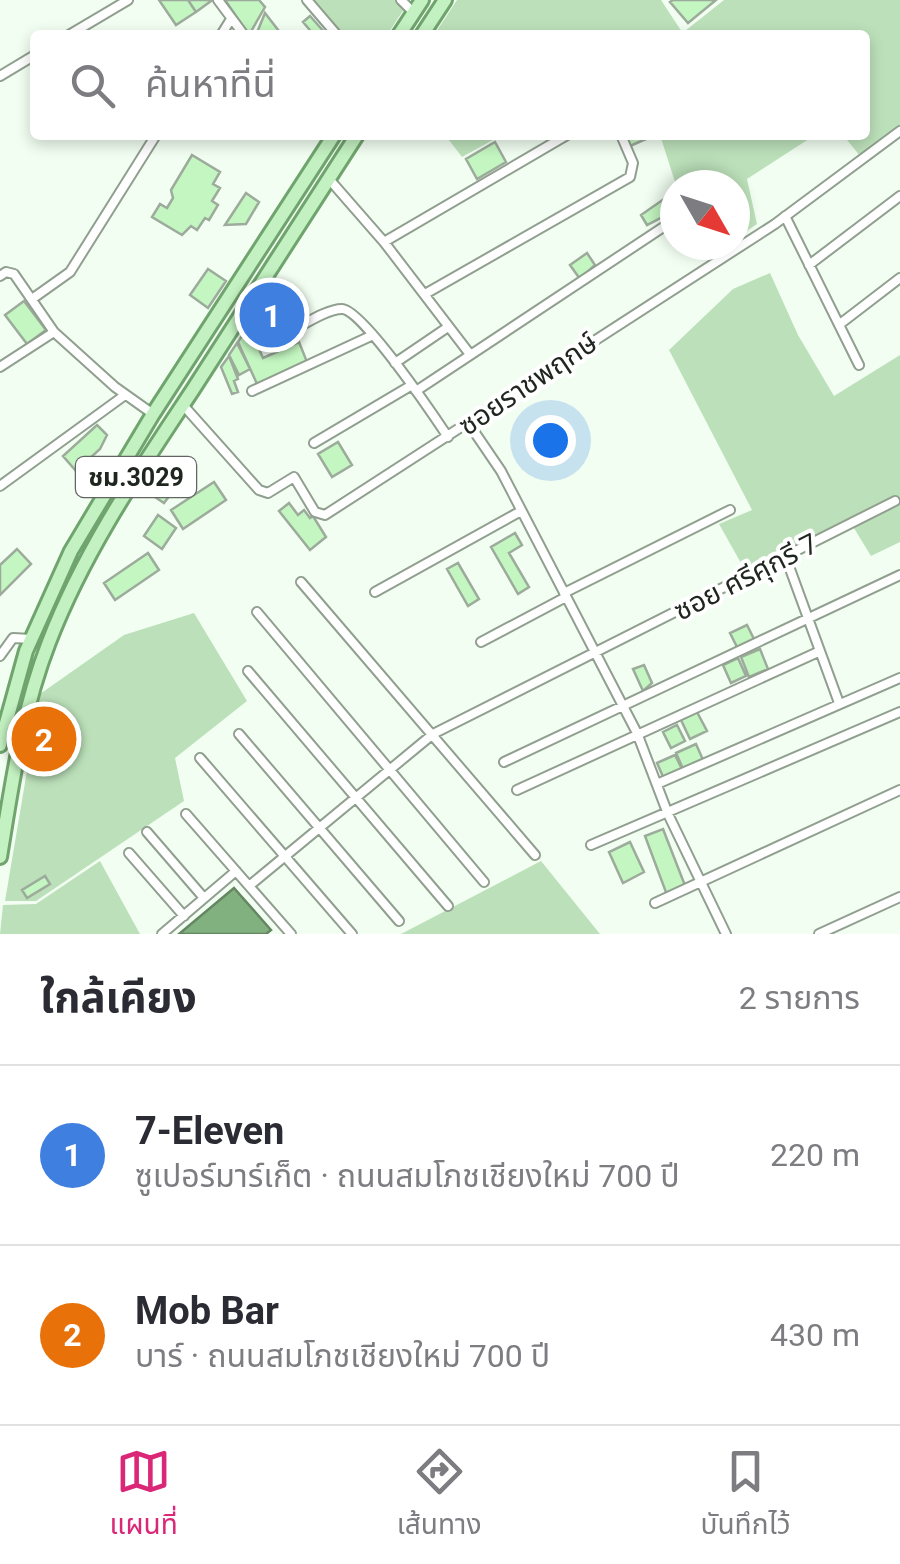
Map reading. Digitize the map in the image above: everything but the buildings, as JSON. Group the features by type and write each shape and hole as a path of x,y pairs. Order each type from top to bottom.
{"main road":[{"path":"402,30 422,0"},
{"path":"425,30 445,0"},
{"name":"ชม.3029","path":"0,745 30,639 70,550 327,140"},
{"name":"ชม.3029","path":"0,857 18,746 31,695 53,631 99,535 355,140"}],"street":[{"path":"77,30 128,0"},
{"path":"218,0 240,30"},
{"path":"307,0 333,30"},
{"path":"401,0 414,13"},
{"path":"223,30 231,19"},
{"path":"0,76 30,59"},
{"name":"ซอยราชพฤกษ์","path":"182,404 259,490 268,493 294,477 315,512 322,516 786,216 900,131"},
{"path":"32,300 70,272 153,140"},
{"path":"384,242 558,140"},
{"path":"425,294 626,180 634,168 623,140"},
{"path":"329,180 384,242 469,353"},
{"path":"809,266 900,196"},
{"path":"786,216 860,365"},
{"path":"314,443 414,388 660,230"},
{"path":"0,276 6,272 14,274 54,332 125,396 153,414"},
{"path":"840,324 900,278"},
{"path":"890,286 900,298"},
{"path":"291,331 339,309 354,312 448,437"},
{"path":"395,363 448,327"},
{"path":"0,367 54,332"},
{"path":"252,391 372,335"},
{"path":"0,486 125,396"},
{"path":"469,424 496,463 637,733 668,814 726,934"},
{"name":"ซอย ศรีศุกรี 7","path":"250,886 433,734 895,500"},
{"path":"481,642 730,510"},
{"path":"376,592 521,511"},
{"path":"786,558 839,703"},
{"path":"504,762 900,576"},
{"path":"301,582 534,855"},
{"path":"257,612 484,882"},
{"path":"0,656 13,638 30,639"},
{"path":"517,790 818,652"},
{"path":"248,672 448,906"},
{"path":"657,784 900,678"},
{"path":"591,845 900,712"},
{"path":"239,734 399,921"},
{"path":"200,758 352,934"},
{"path":"654,902 900,790"},
{"path":"186,814 291,934"},
{"path":"146,832 204,898"},
{"path":"129,854 184,916"},
{"path":"162,934 236,871"},
{"path":"818,934 900,898"}],"shaded area":[{"path":"310,0 410,0 390,30 337,30"},
{"path":"457,0 661,0 681,30 437,30"},
{"path":"724,0 900,0 900,125 860,156 847,140 870,140 870,30 686,30"},
{"path":"449,140 493,140 462,157"},
{"path":"662,140 807,140 750,177 750,170 671,170"},
{"path":"750,192 757,224 750,229"},
{"path":"770,273 798,335 834,396 900,355 900,542 871,556 849,520 746,572 719,524 752,510 669,350 733,289"},
{"path":"194,613 247,701 175,758 184,801 36,901 5,901 40,694 124,635"},
{"path":"100,861 140,934 0,934 3,905 36,904"},
{"path":"541,861 600,934 401,934"},
{"path":"234,888 271,930 266,934 179,934"}],"place":[{"name":"7-Eleven","path":"272,315"},
{"name":"Mob Bar","path":"44,739"}]}
